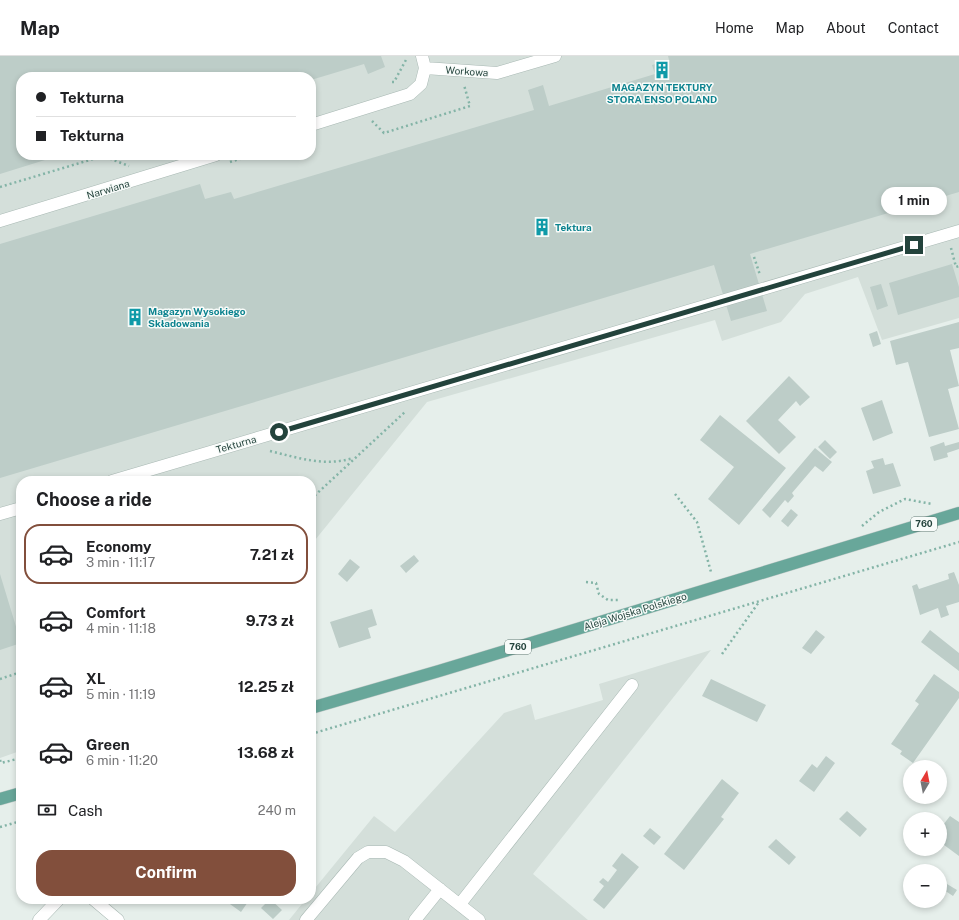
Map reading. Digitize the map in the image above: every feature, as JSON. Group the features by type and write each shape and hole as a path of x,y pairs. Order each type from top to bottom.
{"main road":[{"name":"Aleja Wojska Polskiego","path":"316,707 440,671 959,513"},
{"path":"0,799 16,794"}],"street":[{"path":"316,123 410,94 421,84 425,68 422,56"},
{"name":"Workowa","path":"425,68 497,73 555,56"},
{"name":"Narwiana","path":"0,222 200,160"},
{"name":"Tekturna","path":"129,476 959,232"},
{"path":"0,514 16,509"},
{"path":"460,904 632,685"},
{"path":"306,920 358,858 368,852 386,852 404,861 479,920"},
{"path":"415,920 440,889"},
{"path":"39,920 54,904"},
{"path":"99,904 118,920"}],"path":[{"path":"368,118 384,133 470,106 460,70"},
{"path":"943,249 951,247 956,267 959,266"},
{"path":"316,494 411,406"},
{"path":"262,449 322,463 340,462 356,458"},
{"path":"675,494 698,522 711,572"},
{"path":"860,527 879,512 905,498 932,504 939,502"},
{"path":"316,733 959,542"},
{"path":"704,575 719,570"},
{"path":"586,582 596,583 599,594 608,600 622,600"},
{"path":"722,654 759,602"},
{"path":"0,679 16,674"},
{"path":"0,760 1,763 16,759"},
{"path":"0,827 16,822"}],"shaded area":[{"path":"0,56 959,56 959,318 882,340 858,277 805,294 781,322 722,341 715,320 427,402 316,539 316,476 16,476 16,752 0,758"},
{"path":"711,650 533,874 588,920 289,920 302,904 316,904 316,887 374,816 395,832 504,713 531,704 535,720 603,700 599,684"}],"building":[{"path":"0,56 381,56 385,67 368,74 364,64 316,78 316,72 16,72 16,160 45,160 0,174"},
{"name":"Tektura","path":"668,56 959,56 959,192 750,254 767,311 731,321 714,265 0,478 0,244 200,184 205,199 231,192 234,199 534,110 528,90 543,85 549,106 655,74 652,65 669,60"},
{"path":"952,264 959,287 959,297 898,315 889,283"},
{"path":"881,284 888,306 877,310 870,287"},
{"path":"959,322 959,348 950,350 959,386 948,389 959,429 929,437 908,362 896,365 890,341"},
{"path":"877,331 881,344 873,347 869,334"},
{"path":"789,376 810,397 800,406 796,401 778,420 796,437 779,454 746,421"},
{"path":"882,400 893,433 873,441 861,408"},
{"path":"720,415 786,468 739,525 708,499 734,467 700,440"},
{"path":"825,440 837,452 830,459 818,447"},
{"path":"944,442 945,446 959,442 959,449 947,453 948,457 934,461 930,447"},
{"path":"815,448 832,462 823,472 815,466 792,493 794,496 788,503 785,500 770,518 762,510"},
{"path":"883,458 885,465 893,463 901,486 873,494 866,471 874,468 871,461"},
{"path":"791,509 798,515 788,527 781,521"},
{"path":"414,555 419,561 406,573 400,566"},
{"path":"350,559 360,567 347,582 338,574"},
{"path":"954,572 959,585 959,602 946,606 949,615 941,618 938,608 920,615 912,586 917,584 919,589 949,579 948,574"},
{"path":"0,574 16,627 16,645 0,650"},
{"path":"372,609 377,625 368,628 371,638 339,648 330,622"},
{"path":"816,630 825,637 811,654 802,648"},
{"path":"930,630 959,653 959,671 921,642"},
{"path":"934,674 959,692 959,698 915,760 909,760 900,754 902,751 891,744 919,704 915,701"},
{"path":"711,679 766,705 757,722 702,696"},
{"path":"826,756 835,763 814,792 799,781 812,764 817,768"},
{"path":"722,779 739,793 721,817 724,819 684,870 664,854"},
{"path":"847,811 867,829 860,837 839,819"},
{"path":"950,816 959,822 959,856 947,847 947,820"},
{"path":"650,828 661,837 654,845 643,836"},
{"path":"776,839 796,857 789,865 768,847"},
{"path":"622,853 639,867 604,909 593,900 604,886 599,882 603,878 608,882 617,870 612,866"},
{"path":"947,884 957,890 953,896 947,892"},
{"path":"230,904 247,904 241,912"},
{"path":"265,904 275,904 282,910 273,919 261,908"}],"place":[{"name":"MAGAZYN TEKTURY STORA ENSO POLAND","path":"662,70"},
{"name":"Tektura","path":"542,227"},
{"name":"Magazyn Wysokiego Składowania","path":"135,317"}],"route":[{"path":"279,432 914,245"}]}
